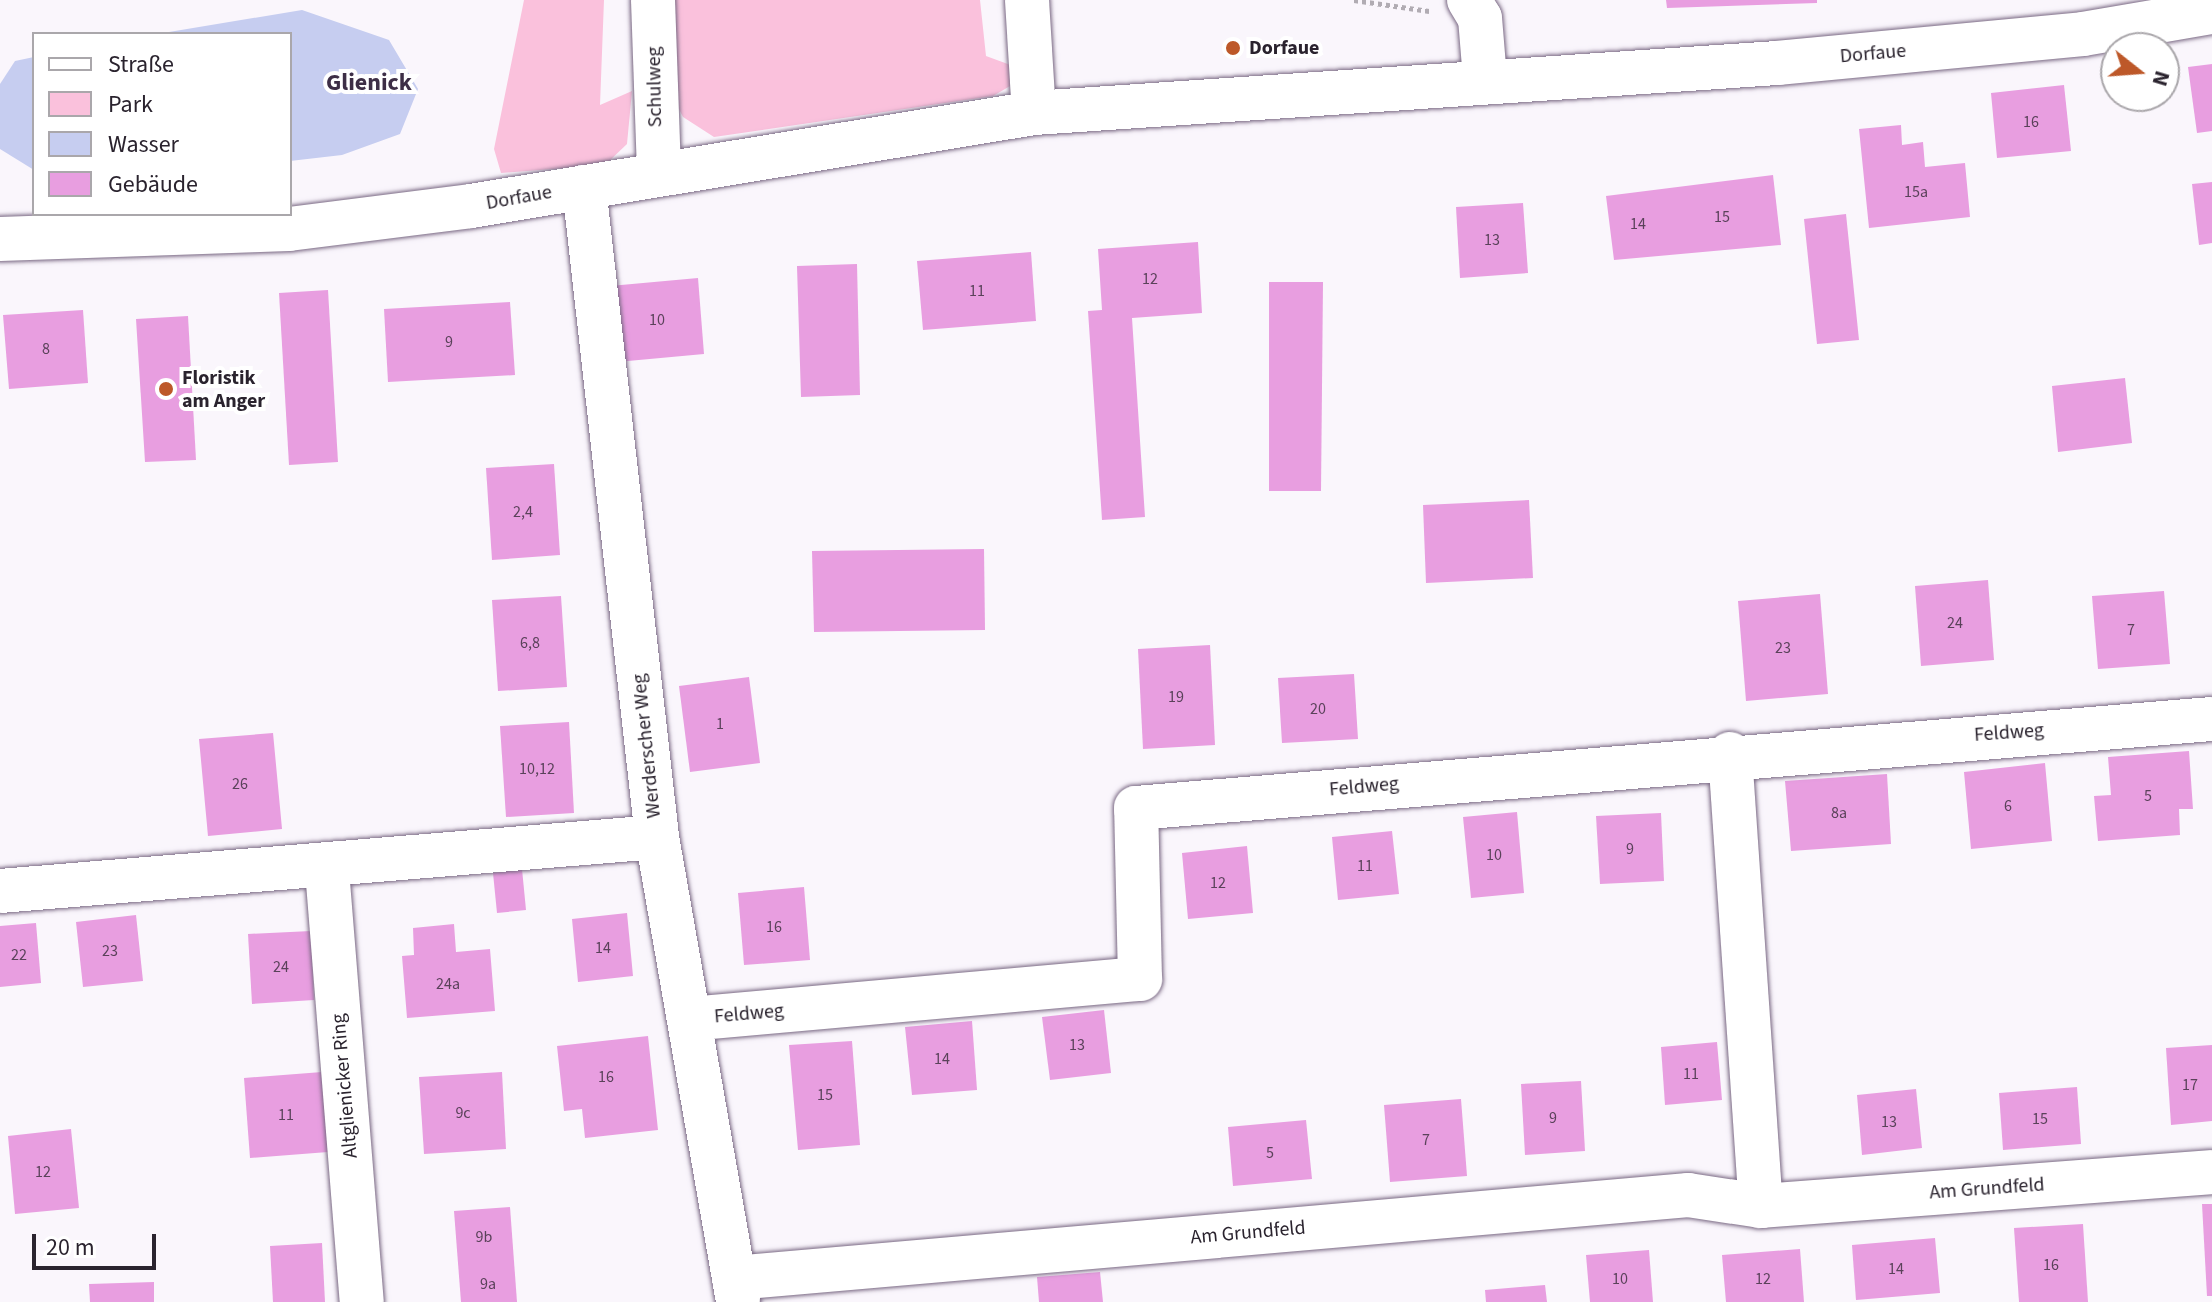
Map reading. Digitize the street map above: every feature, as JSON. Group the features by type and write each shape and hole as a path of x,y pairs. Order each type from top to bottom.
{"street":[{"name":"Schulweg","path":"653,0 659,173"},
{"path":"1027,0 1034,113"},
{"path":"1474,9 1485,79"},
{"name":"Dorfaue","path":"0,239 289,229 584,187 1034,113 1932,49 2212,12"},
{"name":"Werderscher Weg","path":"584,187 657,837 736,1290"},
{"name":"Feldweg","path":"690,1019 1140,979 1136,808 1730,754 2212,719"},
{"path":"1730,754 1761,1206"},
{"path":"0,891 327,870 657,837"},
{"name":"Altglienicker Ring","path":"327,870 362,1302"},
{"name":"Am Grundfeld","path":"736,1290 1688,1195 1761,1206 2212,1172"}],"path":[{"path":"1354,0 1474,9"}],"green space":[{"path":"524,0 604,0 600,105 632,91 627,144 605,165 501,173 494,149"},
{"path":"673,0 980,0 986,56 1019,68 1017,82 993,96 714,137 683,117 676,103"}],"water":[{"path":"302,10 389,40 418,89 400,134 342,155 292,161 292,32 169,32"},
{"path":"32,57 32,169 0,149 0,84 15,61"}],"building":[{"path":"1666,0 1817,0 1817,3 1667,8"},
{"path":"2212,64 2212,131 2197,133 2188,67"},
{"path":"2064,85 2071,151 1997,158 1991,93"},
{"path":"1901,125 1902,145 1923,142 1925,167 1965,163 1970,217 1869,228 1859,129"},
{"path":"1773,175 1781,245 1614,260 1606,196"},
{"path":"2212,182 2212,243 2199,245 2192,184"},
{"path":"1523,203 1528,273 1460,278 1456,207"},
{"path":"1846,214 1859,340 1817,344 1804,219"},
{"path":"1198,242 1202,313 1132,318 1145,517 1102,520 1088,311 1102,310 1098,249"},
{"path":"1031,252 1036,321 923,330 917,261"},
{"path":"857,264 860,395 801,397 797,266"},
{"path":"698,278 704,354 617,362 610,286"},
{"path":"1269,282 1323,282 1321,491 1269,491"},
{"path":"328,290 338,462 289,465 279,293"},
{"path":"510,302 515,375 388,382 384,309"},
{"path":"83,310 88,383 9,389 3,315"},
{"name":"Floristik am Anger","path":"188,316 196,460 145,462 136,319"},
{"path":"2125,378 2132,443 2058,452 2052,386"},
{"path":"554,464 560,555 492,560 486,468"},
{"path":"1529,500 1533,578 1426,583 1423,505"},
{"path":"984,549 985,630 814,632 812,551"},
{"path":"1988,580 1994,660 1921,666 1915,586"},
{"path":"2164,591 2170,664 2098,669 2092,596"},
{"path":"1820,594 1828,694 1746,701 1738,601"},
{"path":"561,596 567,687 498,691 492,600"},
{"path":"1210,645 1215,745 1143,749 1138,649"},
{"path":"1354,674 1358,739 1282,743 1278,678"},
{"path":"749,677 760,763 690,772 679,686"},
{"path":"569,722 574,813 506,817 500,726"},
{"path":"273,733 282,829 208,836 199,739"},
{"path":"2189,751 2193,809 2179,809 2180,835 2098,841 2094,796 2111,795 2108,757"},
{"path":"2045,763 2052,841 1971,849 1964,772"},
{"path":"1887,774 1891,844 1791,851 1785,781"},
{"path":"1517,812 1524,893 1471,898 1463,817"},
{"path":"1661,813 1664,881 1600,884 1596,816"},
{"path":"1392,831 1399,894 1338,900 1332,837"},
{"path":"1247,846 1253,913 1188,919 1182,853"},
{"path":"522,869 526,910 497,913 493,873"},
{"path":"804,887 810,960 744,965 738,893"},
{"path":"627,913 633,976 578,982 572,919"},
{"path":"136,915 143,981 83,987 76,922"},
{"path":"36,923 41,983 0,987 0,926"},
{"path":"454,924 456,952 490,949 495,1011 407,1018 402,956 414,955 413,928"},
{"path":"311,931 314,1000 252,1004 248,934"},
{"path":"1104,1010 1111,1073 1050,1080 1042,1017"},
{"path":"972,1021 977,1090 912,1095 905,1027"},
{"path":"648,1036 658,1130 585,1138 582,1109 564,1111 557,1046"},
{"path":"852,1041 860,1145 798,1150 789,1045"},
{"path":"1717,1042 1722,1100 1665,1105 1661,1047"},
{"path":"2212,1045 2212,1121 2171,1125 2166,1048"},
{"path":"322,1072 328,1152 250,1158 244,1078"},
{"path":"502,1072 506,1149 424,1154 419,1077"},
{"path":"1581,1081 1585,1151 1525,1155 1521,1084"},
{"path":"2077,1087 2081,1144 2003,1150 1999,1093"},
{"path":"1916,1089 1922,1148 1862,1155 1857,1095"},
{"path":"1461,1099 1467,1176 1390,1182 1384,1105"},
{"path":"1306,1120 1312,1179 1233,1186 1228,1127"},
{"path":"71,1129 79,1208 15,1214 8,1136"},
{"path":"2202,1204 2212,1204 2212,1296 2207,1296"},
{"path":"510,1207 517,1302 461,1302 454,1211"},
{"path":"2083,1224 2088,1302 2019,1302 2014,1228"},
{"path":"1935,1238 1940,1293 1856,1300 1852,1245"},
{"path":"322,1243 325,1302 273,1302 270,1246"},
{"path":"1800,1249 1804,1302 1726,1302 1722,1255"},
{"path":"1649,1250 1653,1302 1590,1302 1586,1255"},
{"path":"1100,1272 1103,1302 1039,1302 1037,1277"},
{"path":"154,1282 154,1302 90,1302 89,1284"},
{"path":"1545,1285 1547,1302 1486,1302 1485,1290"}],"place":[{"name":"Dorfaue","path":"1233,48"},
{"name":"Floristik am Anger","path":"166,389"}],"district":[{"name":"Glienick","path":"369,83"}]}
